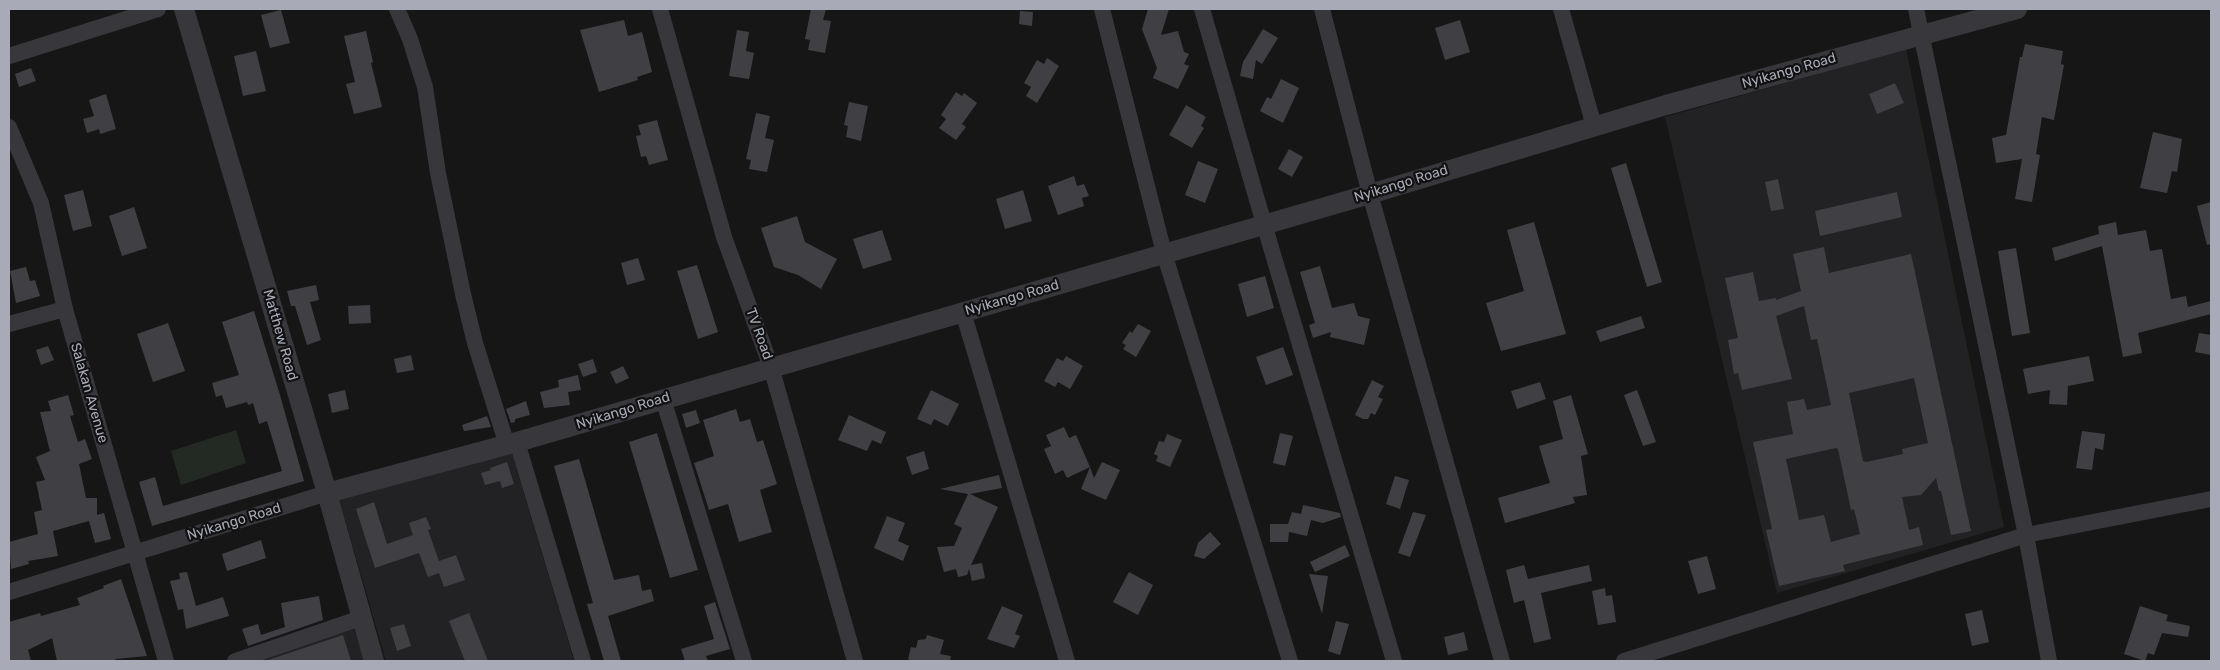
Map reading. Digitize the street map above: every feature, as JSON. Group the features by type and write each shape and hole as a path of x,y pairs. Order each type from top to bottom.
{"street":[{"path":"9,56 158,9"},
{"name":"Matthew Road","path":"184,9 327,493 374,661"},
{"path":"397,9 410,40 425,87 438,173 475,343 512,444 583,661"},
{"name":"TV Road","path":"660,9 724,237 771,367 855,661"},
{"path":"1102,9 1164,253 1290,661"},
{"path":"1202,9 1394,661"},
{"path":"1322,9 1370,194 1502,661"},
{"path":"1561,9 1594,126"},
{"path":"1916,9 2026,535 2050,661"},
{"name":"Nyikango Road","path":"9,592 327,493 512,444 1370,194 1594,126 2017,9"},
{"name":"Salakan Avenue","path":"9,127 41,203 65,309 166,661"},
{"path":"9,324 65,309"},
{"path":"962,312 1067,661"},
{"path":"662,399 744,661"},
{"path":"1624,661 2026,535 2211,499"},
{"path":"235,661 361,618"}],"shaded area":[{"path":"1906,49 2004,527 1777,593 1665,117"},
{"path":"236,430 246,463 181,485 171,451"},
{"path":"511,450 574,661 386,661 339,499"},
{"path":"352,624 365,661 249,661"}],"building":[{"path":"811,9 826,9 823,20 831,21 825,53 808,50 810,40 805,39"},
{"path":"1148,9 1169,9 1161,35 1178,31 1184,52 1189,54 1184,64 1189,66 1178,89 1153,78 1157,68 1142,29"},
{"path":"281,10 290,43 270,48 261,15"},
{"path":"1020,11 1033,12 1032,26 1019,24"},
{"path":"624,20 628,36 642,32 652,72 637,77 638,80 599,92 580,30"},
{"path":"1460,20 1470,52 1445,60 1435,28"},
{"path":"1263,29 1278,38 1262,64 1256,60 1253,79 1240,76 1243,62"},
{"path":"737,30 749,32 746,51 754,53 749,79 729,76"},
{"path":"366,31 373,62 371,63 382,107 354,114 346,84 355,82 344,36"},
{"path":"2025,44 2063,51 2061,64 2064,65 2054,120 2042,117 2036,154 2040,155 2032,202 2015,199 2022,159 1996,163 1992,138 2006,135 2020,57 2022,57"},
{"path":"256,51 266,91 243,96 234,56"},
{"path":"1047,58 1059,66 1037,103 1026,96 1031,87 1024,83 1037,60 1044,64"},
{"path":"31,68 36,81 19,87 15,74"},
{"path":"1281,79 1299,88 1283,123 1260,111 1267,97 1271,99"},
{"path":"1895,83 1904,103 1877,114 1869,94"},
{"path":"956,92 962,96 964,93 977,103 962,124 966,127 956,140 939,128 946,119 941,115"},
{"path":"106,94 116,129 100,134 99,129 87,133 83,119 94,116 89,100"},
{"path":"849,102 868,106 861,141 846,137 848,126 844,125"},
{"path":"1186,105 1206,117 1201,126 1204,128 1192,148 1169,135"},
{"path":"756,113 770,116 765,138 774,140 767,172 749,169 751,160 746,159"},
{"path":"657,120 668,160 649,165 646,156 641,157 636,136 641,135 638,125"},
{"path":"2153,132 2182,139 2177,172 2172,171 2167,193 2140,188"},
{"path":"1289,149 1303,157 1292,177 1278,169"},
{"path":"1198,161 1218,169 1205,203 1185,195"},
{"path":"1626,163 1662,282 1647,287 1611,168"},
{"path":"1074,176 1077,186 1084,184 1089,196 1082,198 1084,206 1058,215 1048,186"},
{"path":"1778,179 1784,209 1771,211 1765,182"},
{"path":"83,190 92,226 73,231 64,195"},
{"path":"1023,190 1032,221 1005,229 996,199"},
{"path":"1897,192 1902,217 1820,236 1815,211"},
{"path":"2211,202 2211,244 2207,245 2197,206"},
{"path":"134,207 147,248 122,256 109,216"},
{"path":"797,216 805,242 837,259 821,289 798,275 774,267 761,228"},
{"path":"1534,222 1566,334 1501,351 1486,303 1524,291 1507,230"},
{"path":"2116,222 2118,235 2146,230 2150,251 2162,249 2171,299 2186,296 2188,307 2211,301 2211,314 2138,333 2142,353 2123,357 2102,246 2055,261 2052,248 2099,234 2098,226"},
{"path":"882,230 892,260 863,269 853,239"},
{"path":"1824,247 1829,273 1911,254 1971,531 1951,535 1941,491 1939,491 1936,478 1921,495 1902,497 1909,530 1919,527 1923,545 1843,565 1845,571 1779,586 1766,530 1772,529 1753,442 1793,434 1787,402 1804,399 1807,410 1831,405 1817,339 1811,340 1804,306 1776,316 1792,379 1742,390 1738,373 1734,374 1728,340 1738,338 1725,278 1753,272 1759,301 1776,298 1776,300 1801,291 1793,254","holes":["1914,378 1928,443 1902,449 1903,454 1866,462 1863,461 1849,393","1838,449 1851,510 1854,509 1860,534 1831,542 1824,515 1799,520 1786,459"]},
{"path":"2016,248 2030,333 2012,336 1998,251"},
{"path":"638,258 645,280 627,285 621,263"},
{"path":"697,265 718,332 698,339 677,271"},
{"path":"1320,266 1332,308 1354,303 1358,316 1370,319 1364,345 1330,337 1331,332 1313,338 1309,325 1315,323 1300,272"},
{"path":"26,267 30,281 35,280 40,296 16,303 10,271"},
{"path":"1265,276 1274,308 1247,317 1238,284"},
{"path":"316,285 319,300 310,302 321,340 307,345 295,306 291,306 287,291"},
{"path":"370,305 371,323 349,324 348,306"},
{"path":"254,311 304,481 152,526 139,482 155,477 163,506 282,471 267,421 259,424 253,403 248,405 247,402 226,408 222,395 216,397 212,383 239,375 222,322"},
{"path":"1641,316 1645,328 1600,342 1596,331"},
{"path":"168,323 185,371 153,382 137,334"},
{"path":"1138,324 1151,331 1136,357 1123,349 1126,345 1122,343 1130,331 1132,333"},
{"path":"2199,333 2211,335 2211,355 2195,352"},
{"path":"48,346 54,360 41,365 36,350"},
{"path":"1283,347 1293,375 1266,385 1256,357"},
{"path":"411,355 414,370 397,373 394,359"},
{"path":"1066,356 1083,366 1070,389 1058,382 1055,387 1044,381 1057,358 1063,361"},
{"path":"2089,356 2094,381 2068,386 2067,405 2049,404 2050,390 2028,394 2023,369"},
{"path":"593,359 597,372 583,377 578,364"},
{"path":"623,366 629,378 616,384 610,372"},
{"path":"578,375 581,390 568,392 570,405 544,408 540,392 559,387 558,380"},
{"path":"1372,380 1384,386 1378,397 1383,399 1375,415 1371,413 1368,419 1363,419 1355,415"},
{"path":"1540,382 1546,399 1517,409 1511,391"},
{"path":"345,390 349,409 332,413 328,394"},
{"path":"931,390 959,404 948,426 934,419 931,425 917,419"},
{"path":"1637,390 1656,442 1643,446 1624,395"},
{"path":"68,395 74,415 70,416 78,442 85,439 92,459 79,464 86,498 97,498 97,515 104,513 111,539 95,543 89,521 53,531 58,556 28,561 29,564 11,569 9,542 38,534 34,512 42,510 36,482 45,480 36,457 50,451 40,412 51,411 48,401"},
{"path":"1571,395 1588,454 1581,456 1587,495 1573,497 1575,503 1505,523 1498,498 1550,483 1539,446 1563,439 1553,401"},
{"path":"526,401 530,415 515,419 515,422 511,423 506,409"},
{"path":"736,409 740,422 750,419 757,442 763,440 777,484 760,490 772,532 739,542 728,504 709,510 694,463 714,456 703,420"},
{"path":"696,410 700,423 686,428 682,414"},
{"path":"849,415 886,432 881,444 872,440 867,451 838,440"},
{"path":"487,416 491,427 464,431 462,425"},
{"path":"1064,427 1069,438 1076,435 1090,467 1067,478 1063,470 1055,474 1044,449 1051,446 1046,435"},
{"path":"2082,431 2105,434 2103,450 2095,448 2092,470 2076,468"},
{"path":"657,433 698,570 670,578 629,442"},
{"path":"1280,433 1293,436 1285,466 1273,463"},
{"path":"1167,434 1182,440 1170,467 1156,461 1158,456 1154,454 1159,441 1164,442"},
{"path":"924,451 929,469 912,475 906,457"},
{"path":"579,459 614,580 639,575 642,591 651,589 654,601 608,616 621,661 604,661 587,604 593,603 554,466"},
{"path":"507,462 514,484 502,488 500,481 485,485 481,473"},
{"path":"1102,462 1120,470 1106,500 1081,489 1090,467 1094,478"},
{"path":"999,475 1002,488 970,494 998,507 971,565 982,563 985,578 972,581 969,569 967,575 958,577 956,569 944,572 937,547 954,546 962,528 954,524 968,494 940,489"},
{"path":"1395,476 1409,480 1400,509 1386,504"},
{"path":"374,502 387,544 413,535 409,523 426,517 431,529 428,530 439,561 456,555 465,580 444,587 439,573 428,577 419,553 375,568 356,509"},
{"path":"1303,505 1340,513 1341,517 1323,523 1311,520 1307,536 1289,532 1288,542 1270,542 1270,524 1288,524 1292,512 1301,514"},
{"path":"1413,512 1426,515 1410,557 1398,553"},
{"path":"887,516 905,523 898,541 909,546 903,561 874,548"},
{"path":"1210,532 1221,544 1204,559 1194,556 1198,543"},
{"path":"261,540 266,558 227,571 222,554"},
{"path":"1345,545 1350,556 1315,572 1310,562"},
{"path":"1707,556 1716,589 1698,594 1688,561"},
{"path":"1524,565 1528,579 1589,565 1592,581 1541,593 1551,639 1534,643 1524,600 1514,603 1506,570"},
{"path":"187,572 196,606 223,597 229,616 186,629 183,609 178,610 170,581 180,579 179,573"},
{"path":"1129,572 1153,585 1138,615 1113,602"},
{"path":"1309,574 1328,576 1322,614"},
{"path":"121,579 147,656 115,659 116,661 57,661 52,638 28,650 31,661 9,661 9,622 40,613 41,616 80,605 77,598 104,588 103,586"},
{"path":"1605,588 1606,596 1612,595 1616,622 1598,625 1592,591"},
{"path":"319,596 323,620 248,646 242,629 258,624 261,635 285,627 281,603"},
{"path":"715,602 730,649 706,656 708,661 685,661 681,649 714,639 704,606"},
{"path":"1002,606 1023,615 1015,634 1020,636 1014,648 987,639"},
{"path":"2140,606 2168,615 2166,621 2190,626 2188,637 2162,633 2154,655 2148,653 2145,661 2124,654"},
{"path":"1982,610 1989,642 1972,646 1965,614"},
{"path":"469,613 488,661 465,661 449,621"},
{"path":"1336,621 1349,624 1340,655 1328,651"},
{"path":"404,624 411,646 397,651 390,628"},
{"path":"1464,632 1468,650 1448,655 1444,637"},
{"path":"343,635 351,661 265,661"},
{"path":"927,635 944,640 940,654 951,656 950,661 912,661 908,659 911,647 916,648 918,640 926,639"}]}
